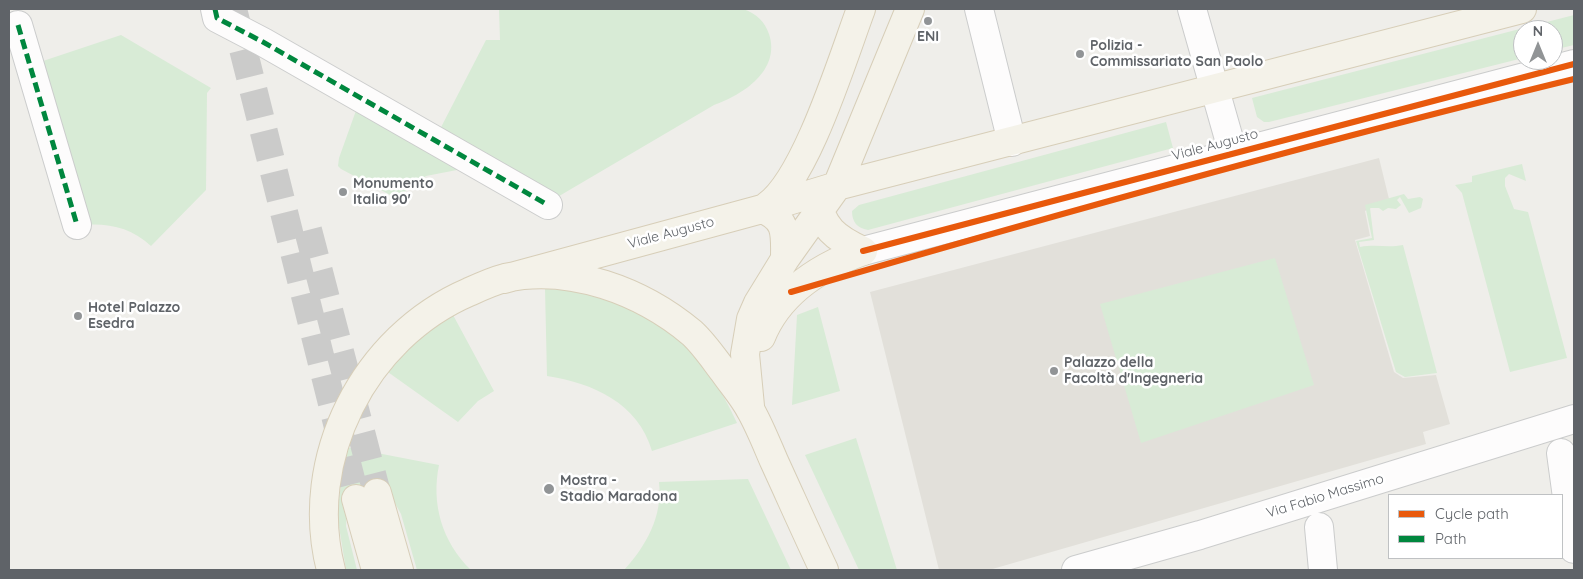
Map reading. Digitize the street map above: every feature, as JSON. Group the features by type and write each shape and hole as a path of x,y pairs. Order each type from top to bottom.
{"main road":[{"path":"762,209 784,191 815,130 861,9"},
{"path":"824,196 856,142 910,9"},
{"name":"Viale Augusto","path":"504,278 762,209 824,196 897,171 1214,88 1476,14 1522,9"},
{"path":"815,130 813,176 824,196 830,231 863,251"},
{"path":"856,142 857,151 864,161 877,168 897,171"},
{"name":"Viale Augusto","path":"751,410 745,354 751,319 758,303 824,196"},
{"path":"762,209 773,213 782,225 785,259"},
{"name":"Viale Augusto","path":"748,384 759,343 775,309 791,292 815,273 843,258 863,251"},
{"path":"331,570 323,517 326,483 333,448 343,419 362,384 392,345 426,315 455,298 504,278 527,276 566,277 609,286 642,300 671,317 693,334 712,356 751,410 824,570"},
{"path":"376,570 367,496 399,570"}],"street":[{"path":"215,9 217,18 263,42 548,205"},
{"path":"979,9 1012,142"},
{"path":"1192,9 1232,153"},
{"path":"18,25 77,225"},
{"name":"Viale Augusto","path":"863,251 1574,64"},
{"name":"Via Fabio Massimo","path":"1076,570 1200,535 1574,419"},
{"path":"1561,453 1574,549"},
{"path":"1319,527 1323,570"}],"shaded area":[{"name":"Palazzo della Facoltà d'Ingegneria","path":"1379,158 1389,199 1365,211 1370,236 1355,240 1394,372 1403,378 1436,375 1450,424 1423,432 1426,444 989,570 939,570 870,292"}],"green space":[{"path":"499,9 743,9 756,16 767,30 771,47 770,59 765,70 757,79 737,95 714,105 549,202 436,137 486,40 500,40"},
{"path":"1574,15 1574,45 1563,48 1563,20 1555,20"},
{"path":"1513,31 1513,61 1269,122 1264,122 1257,117 1252,98"},
{"path":"121,35 211,88 207,93 206,190 151,246 136,235 120,228 102,225 83,225 37,63"},
{"path":"358,105 462,169 426,176 396,198 341,169 338,166 339,158"},
{"path":"1166,122 1173,148 868,230 858,226 853,218 852,211 859,205"},
{"path":"1522,164 1526,181 1509,174 1505,178 1505,186 1514,209 1528,212 1567,358 1510,372 1462,193 1455,185 1472,182 1472,176"},
{"path":"1404,194 1408,199 1420,197 1423,199 1421,208 1409,213 1400,197 1397,200 1401,205 1396,209 1388,208 1383,211 1379,208 1370,208 1374,240 1359,242 1360,247 1403,245 1437,373 1405,377 1396,372 1356,241 1372,238 1365,205"},
{"path":"1275,258 1314,385 1141,443 1100,304"},
{"path":"545,289 578,291 608,299 636,310 662,326 685,345 705,368 722,394 737,423 652,451 645,434 636,420 625,408 611,398 581,384 547,376"},
{"path":"818,307 840,391 792,405 797,315"},
{"path":"452,313 494,391 478,401 458,422 385,370 398,355"},
{"path":"856,438 897,570 859,570 805,455"},
{"path":"346,447 439,465 437,494 441,522 453,547 471,570 417,570 401,514 392,498 347,510 346,526 357,570 346,570 337,514"},
{"path":"748,479 791,570 624,570 646,541 651,530 660,495 659,482"}],"tunnel":[{"path":"233,9 356,499"},
{"path":"308,230 377,493"}],"marked path":[{"path":"215,9 217,18 263,42 548,205"},
{"path":"18,25 77,225"}],"cycle path":[{"path":"863,251 1574,64"},
{"path":"791,292 1181,181 1475,103 1574,79"}],"place":[{"name":"ENI","path":"928,21"},
{"name":"Polizia - Commissariato San Paolo","path":"1080,54"},
{"name":"Monumento Italia 90'","path":"343,192"},
{"name":"Hotel Palazzo Esedra","path":"78,316"},
{"name":"Palazzo della Facoltà d'Ingegneria","path":"1054,371"},
{"name":"Mostra - Stadio Maradona","path":"549,489"}]}
